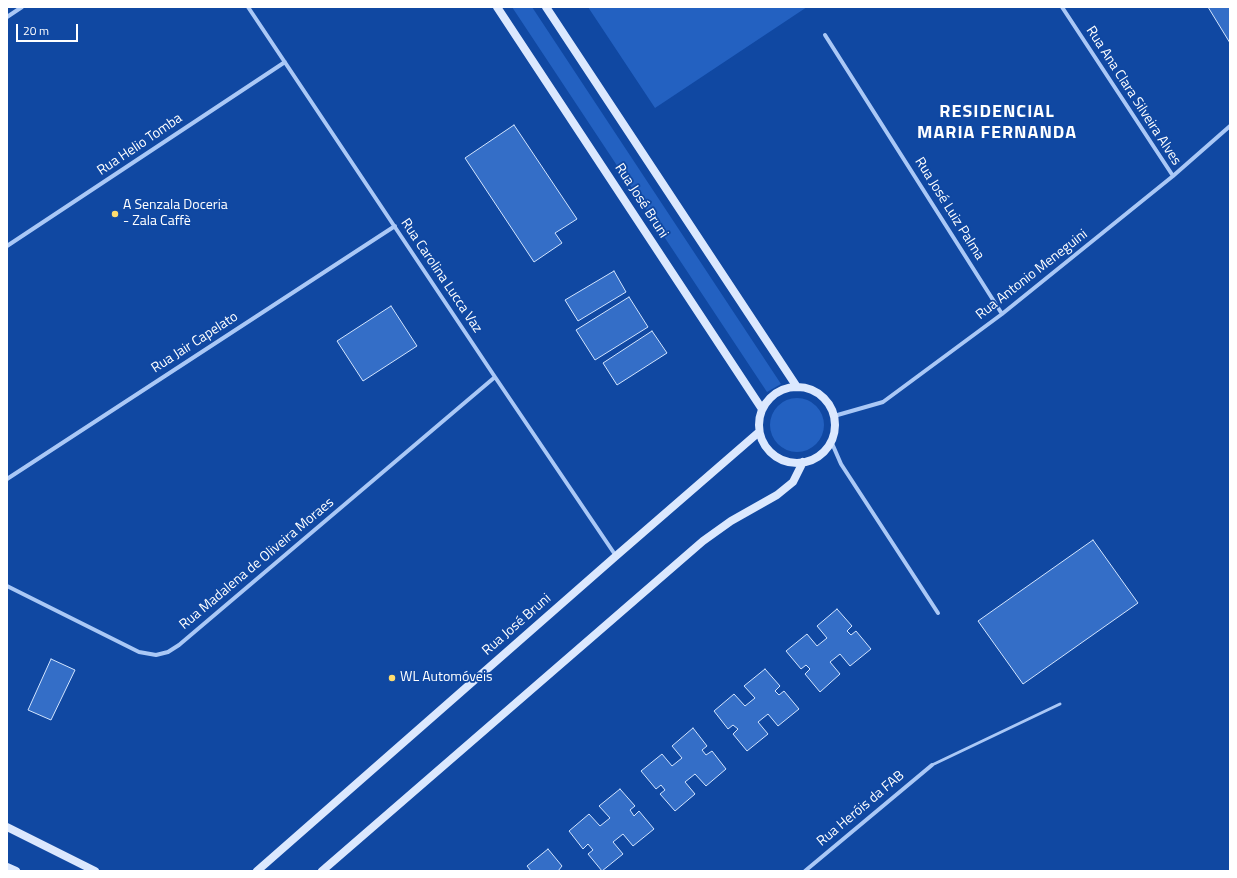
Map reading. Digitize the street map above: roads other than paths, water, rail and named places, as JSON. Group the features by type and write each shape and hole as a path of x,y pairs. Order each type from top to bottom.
{"street":[{"path":"7,17 22,7"},
{"name":"Rua Carolina Lucca Vaz","path":"248,7 616,556"},
{"name":"Rua José Bruni","path":"497,7 762,409"},
{"name":"Rua José Bruni","path":"546,7 797,387"},
{"name":"Rua Ana Clara Silveira Alves","path":"1062,7 1173,176"},
{"name":"Rua José Luiz Palma","path":"825,35 1002,314"},
{"name":"Rua Helio Tomba","path":"7,246 285,62"},
{"name":"Rua Antonio Meneguini","path":"834,416 883,402 1002,314 1173,176 1230,126"},
{"name":"Rua Jair Capelato","path":"7,479 395,226"},
{"name":"Rua Madalena de Oliveira Moraes","path":"7,586 139,652 156,655 168,652 179,645 495,377"},
{"path":"797,387 810,389 821,395 829,405 834,416 834,429 831,441 824,451 814,458 803,462 788,462 775,456 765,446 759,432 759,421 762,409 768,400 776,393 786,388 797,387"},
{"name":"Rua José Bruni","path":"257,871 759,432"},
{"path":"831,441 841,464 938,613"},
{"path":"322,871 703,541 731,521 777,495 793,482 803,462"},
{"name":"Rua Heróis da FAB","path":"805,871 932,764"},
{"path":"7,827 95,871"},
{"path":"7,867 16,871"}],"lane":[{"path":"932,764 1060,704"}],"place":[{"name":"A Senzala Doceria - Zala Caffè","path":"115,214"},
{"name":"WL Automóveis","path":"392,678"}],"district":[{"name":"RESIDENCIAL MARIA FERNANDA","path":"997,123"}]}
